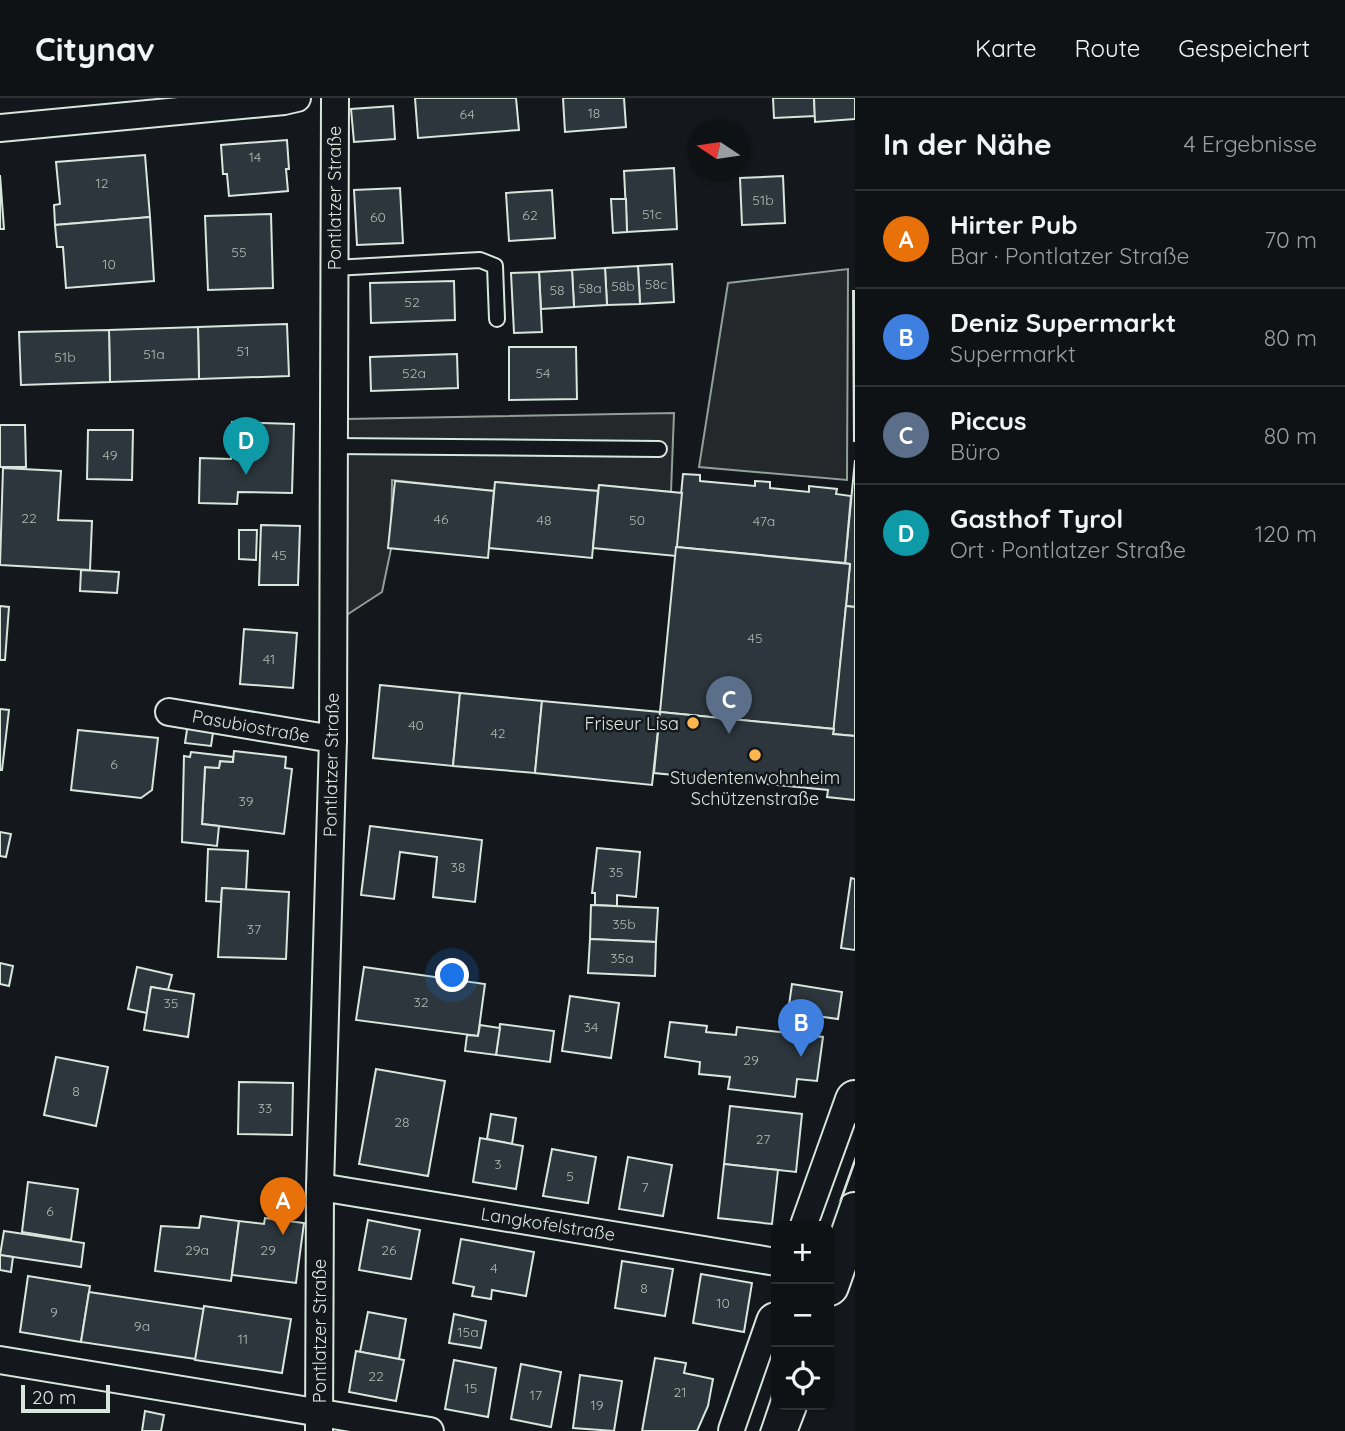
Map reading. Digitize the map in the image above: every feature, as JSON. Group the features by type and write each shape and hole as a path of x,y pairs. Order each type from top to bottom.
{"street":[{"path":"0,128 297,98"},
{"name":"Pontlatzer Straße","path":"319,1422 320,1187 332,739 335,98"},
{"name":"Pasubiostraße","path":"169,712 332,739"},
{"path":"812,1221 855,1100"},
{"name":"Langkofelstraße","path":"320,1187 771,1261"},
{"path":"830,1284 855,1212"},
{"path":"738,1431 771,1336"},
{"path":"0,1360 319,1422 430,1431"},
{"path":"777,1431 785,1410"}],"lane":[{"path":"334,268 480,260 495,266 497,319"},
{"path":"334,446 659,449"}],"shaded area":[{"path":"848,269 847,480 699,467 728,283"},
{"path":"674,413 671,492 599,485 598,491 496,482 494,491 392,480 391,549 382,592 345,616 346,419"}],"building":[{"path":"415,98 516,98 519,130 418,138"},
{"path":"563,98 624,98 626,127 565,132"},
{"path":"773,98 814,98 815,116 774,118"},
{"path":"814,98 855,98 855,119 815,122"},
{"path":"393,106 395,139 354,142 351,109"},
{"path":"287,140 288,191 229,196 227,174 223,174 221,145"},
{"path":"145,155 150,217 55,225 54,205 60,204 56,162"},
{"path":"674,168 677,229 627,232 624,171"},
{"path":"0,175 4,229 0,229"},
{"path":"783,176 785,223 742,225 740,182 750,182 750,178"},
{"path":"400,188 403,243 357,245 354,190"},
{"path":"552,190 555,238 509,241 506,193"},
{"path":"611,199 626,199 627,232 613,233"},
{"path":"271,214 273,288 208,290 205,216"},
{"path":"150,217 154,281 66,288 63,247 57,247 55,225"},
{"path":"672,264 674,302 640,304 638,266"},
{"path":"638,266 640,304 607,305 605,268"},
{"path":"605,268 607,305 574,307 572,270"},
{"path":"572,270 574,307 541,309 539,272"},
{"path":"539,272 542,332 514,333 511,273"},
{"path":"454,281 455,320 371,323 370,283"},
{"path":"853,291 855,291 854,442"},
{"path":"287,324 289,376 199,379 198,327"},
{"path":"198,327 199,379 110,382 109,330"},
{"path":"109,330 110,382 21,385 19,332"},
{"path":"509,347 576,347 577,399 509,400"},
{"path":"457,354 458,388 371,391 370,357"},
{"path":"232,422 294,424 292,493 238,492 237,504 199,503 200,458 231,459"},
{"path":"0,425 25,425 26,467 0,467"},
{"path":"88,430 133,430 132,480 87,479"},
{"path":"855,460 855,607 846,606 850,564 845,563"},
{"path":"3,468 61,471 58,520 92,521 90,570 0,565"},
{"path":"683,474 700,475 700,481 755,486 755,481 770,482 770,488 809,492 809,486 837,489 836,494 851,496 845,563 676,547"},
{"path":"395,481 494,491 488,558 388,548"},
{"path":"495,482 598,491 592,558 489,548"},
{"path":"599,485 682,493 676,556 593,548"},
{"path":"261,525 300,526 298,585 259,585"},
{"path":"239,530 257,530 256,560 239,559"},
{"path":"676,547 850,564 834,729 660,712"},
{"path":"81,570 119,572 117,593 80,591"},
{"path":"0,606 9,607 5,660 0,660"},
{"path":"846,606 855,607 855,736 833,734"},
{"path":"244,629 297,633 293,688 240,684"},
{"path":"380,685 460,693 453,766 373,758"},
{"path":"460,693 542,701 535,773 453,766"},
{"path":"542,701 660,712 652,785 535,773"},
{"path":"0,709 9,710 2,770 0,770"},
{"name":"Studentenwohnheim Schützenstraße","path":"660,712 834,729 833,734 855,736 855,800 827,797 828,790 654,773"},
{"path":"188,723 214,726 211,746 185,743"},
{"path":"78,730 158,738 152,790 141,798 71,790"},
{"path":"234,751 286,757 285,768 292,769 284,834 202,824 205,767 219,768 220,761 233,762"},
{"path":"191,752 233,757 233,762 220,761 219,768 205,767 202,824 219,826 217,846 182,842 184,756 190,757"},
{"path":"370,826 482,840 475,902 433,897 437,857 400,852 394,899 361,895"},
{"path":"0,832 11,834 6,857 0,856"},
{"path":"597,848 640,852 636,897 617,895 617,906 595,905 595,893 592,893"},
{"path":"208,849 248,851 246,890 222,888 221,902 206,901"},
{"path":"851,878 855,879 855,950 841,948"},
{"path":"222,888 289,892 286,959 218,957"},
{"path":"591,905 658,908 656,942 590,939"},
{"path":"590,939 656,942 655,976 588,973"},
{"path":"0,963 13,966 9,986 0,984"},
{"path":"137,967 172,975 168,990 151,987 147,1013 128,1009"},
{"path":"364,967 485,984 478,1036 356,1020"},
{"path":"792,984 842,992 838,1019 788,1012"},
{"path":"151,987 194,994 188,1037 144,1030"},
{"path":"570,996 619,1003 611,1058 562,1051"},
{"path":"670,1022 707,1026 706,1032 736,1035 737,1027 823,1037 817,1081 797,1079 795,1097 728,1089 730,1077 699,1074 700,1062 665,1057"},
{"path":"500,1024 554,1031 550,1062 496,1055"},
{"path":"480,1025 500,1028 496,1055 465,1051 467,1035 478,1036"},
{"path":"56,1057 108,1067 96,1126 44,1115"},
{"path":"376,1069 445,1081 428,1176 359,1164"},
{"path":"239,1082 293,1083 292,1135 238,1134"},
{"path":"730,1106 802,1114 796,1172 724,1164"},
{"path":"491,1114 516,1118 512,1144 487,1139"},
{"path":"480,1138 523,1146 516,1189 473,1182"},
{"path":"552,1149 596,1157 588,1203 543,1196"},
{"path":"628,1157 672,1165 663,1216 619,1209"},
{"path":"724,1164 778,1170 771,1224 718,1218"},
{"path":"28,1182 78,1189 71,1240 22,1232"},
{"path":"201,1216 239,1221 231,1281 155,1271 161,1226 199,1228"},
{"path":"265,1218 304,1223 296,1283 232,1275 239,1221 264,1224"},
{"path":"368,1220 420,1230 411,1279 359,1270"},
{"path":"4,1231 84,1243 81,1267 0,1255"},
{"path":"461,1239 534,1252 526,1296 492,1290 491,1299 472,1296 474,1287 453,1283"},
{"path":"0,1255 13,1257 11,1272 0,1270"},
{"path":"622,1261 673,1269 665,1316 615,1308"},
{"path":"701,1274 752,1283 744,1332 693,1323"},
{"path":"28,1276 90,1286 81,1342 20,1332"},
{"path":"89,1292 204,1309 196,1359 81,1342"},
{"path":"204,1306 291,1319 282,1373 195,1360"},
{"path":"368,1312 406,1319 399,1359 360,1352"},
{"path":"454,1314 486,1321 481,1348 449,1343"},
{"path":"356,1351 404,1360 396,1401 349,1392"},
{"path":"655,1358 686,1363 684,1373 713,1379 708,1406 697,1431 642,1431"},
{"path":"454,1360 496,1368 488,1417 445,1409"},
{"path":"521,1364 561,1372 551,1427 511,1419"},
{"path":"580,1375 622,1381 614,1431 573,1428"},
{"path":"145,1411 164,1415 161,1431 142,1431"}],"tram line":[{"path":"820,1221 855,1124"},
{"path":"834,1221 855,1161"},
{"path":"745,1431 774,1347"},
{"path":"760,1431 771,1399"}],"place":[{"name":"Gasthof Tyrol","path":"246,475"},
{"name":"Friseur Lisa","path":"693,723"},
{"name":"Piccus","path":"729,734"},
{"name":"Studentenwohnheim Schützenstraße","path":"755,755"},
{"name":"Deniz Supermarkt","path":"801,1057"},
{"name":"Hirter Pub","path":"283,1235"}]}
